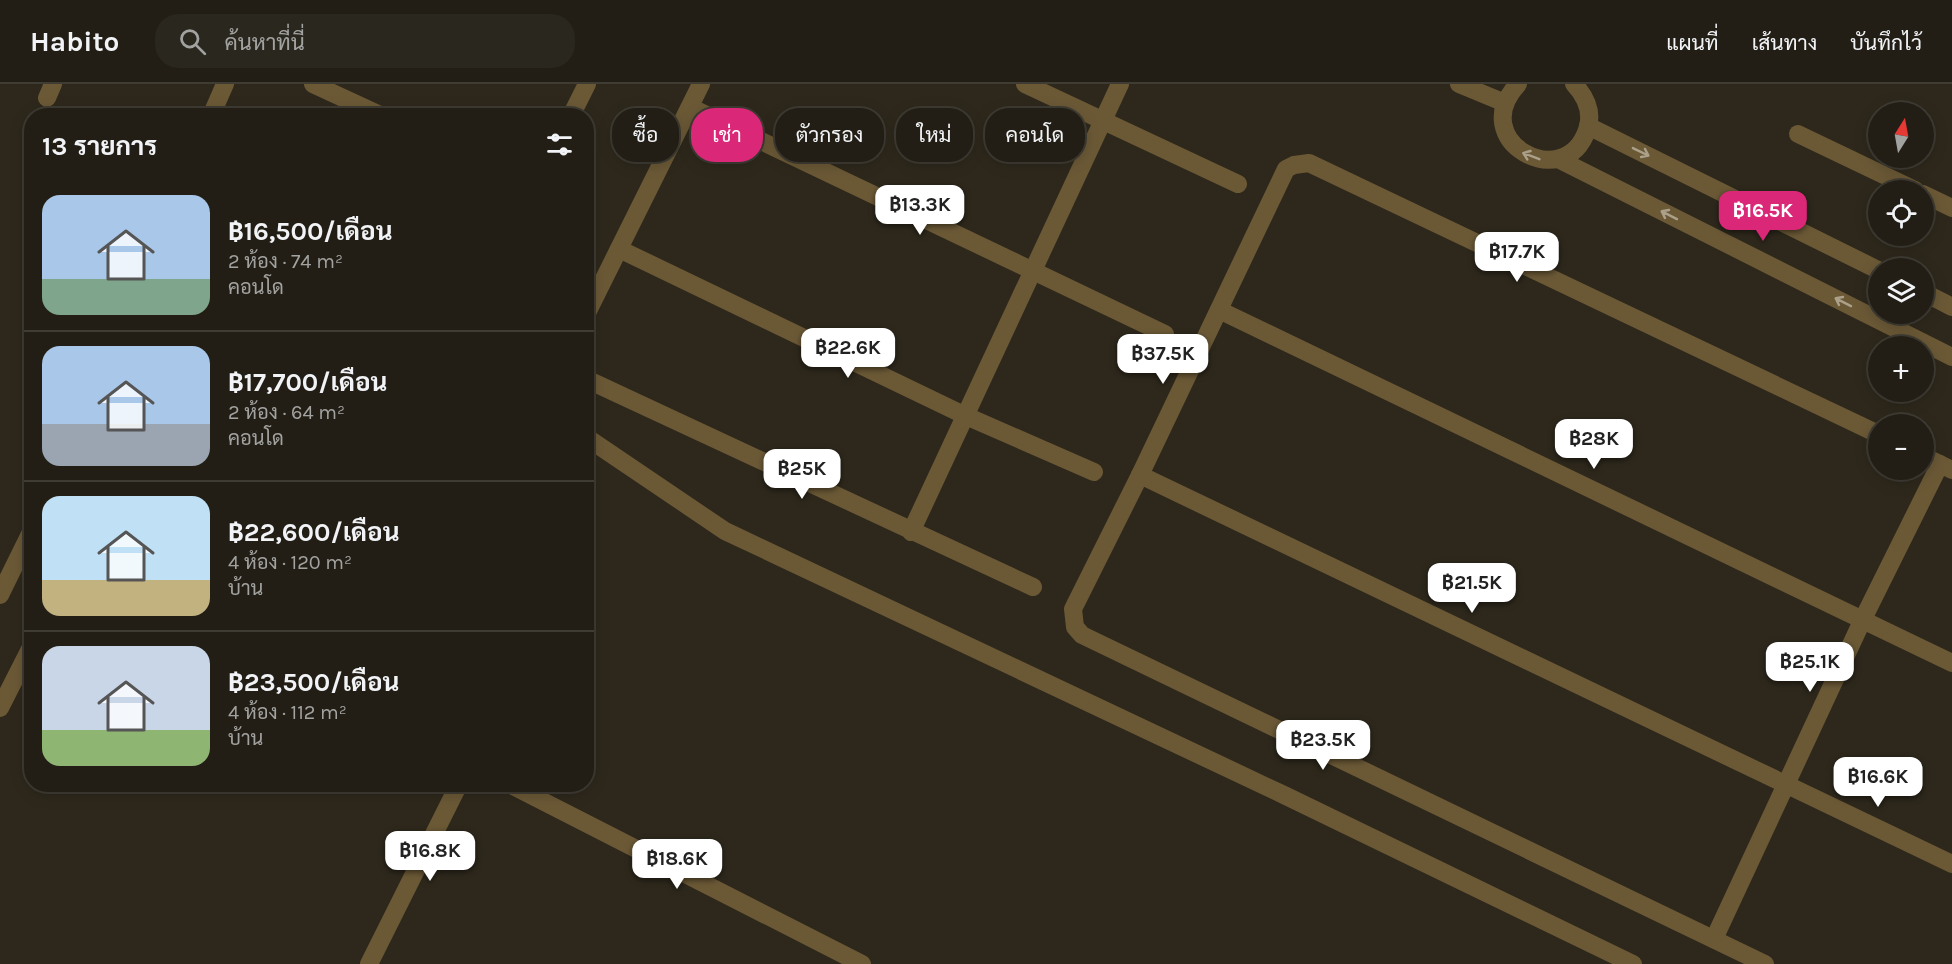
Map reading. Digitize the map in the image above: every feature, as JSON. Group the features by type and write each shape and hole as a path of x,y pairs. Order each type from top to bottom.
{"street":[{"path":"214,108 225,84"},
{"path":"312,84 364,108"},
{"path":"575,108 586,84"},
{"path":"594,299 701,84"},
{"path":"1025,84 1238,184"},
{"path":"911,532 1120,84"},
{"path":"1459,84 1505,103"},
{"path":"1518,84 1505,103 1503,126 1515,147 1534,159 1558,159 1952,357"},
{"path":"1558,159 1578,146 1588,126 1590,114 1587,102 1574,84"},
{"path":"690,107 1164,334"},
{"path":"1588,126 1868,265"},
{"path":"1798,134 1894,180"},
{"path":"1765,964 1082,635 1072,618 1077,598 1140,475 1286,169 1294,165 1309,163 1868,429"},
{"path":"1934,199 1952,208"},
{"path":"619,249 966,416 1094,472"},
{"path":"1934,298 1952,307"},
{"path":"1219,310 1952,663"},
{"path":"594,383 1033,587"},
{"path":"594,442 725,531 1273,790 1633,964"},
{"path":"1714,939 1863,619 1946,467"},
{"path":"1140,475 1952,864"},
{"path":"0,595 24,546"},
{"path":"0,708 24,661"},
{"path":"369,964 455,792"},
{"path":"525,792 862,964"}]}
